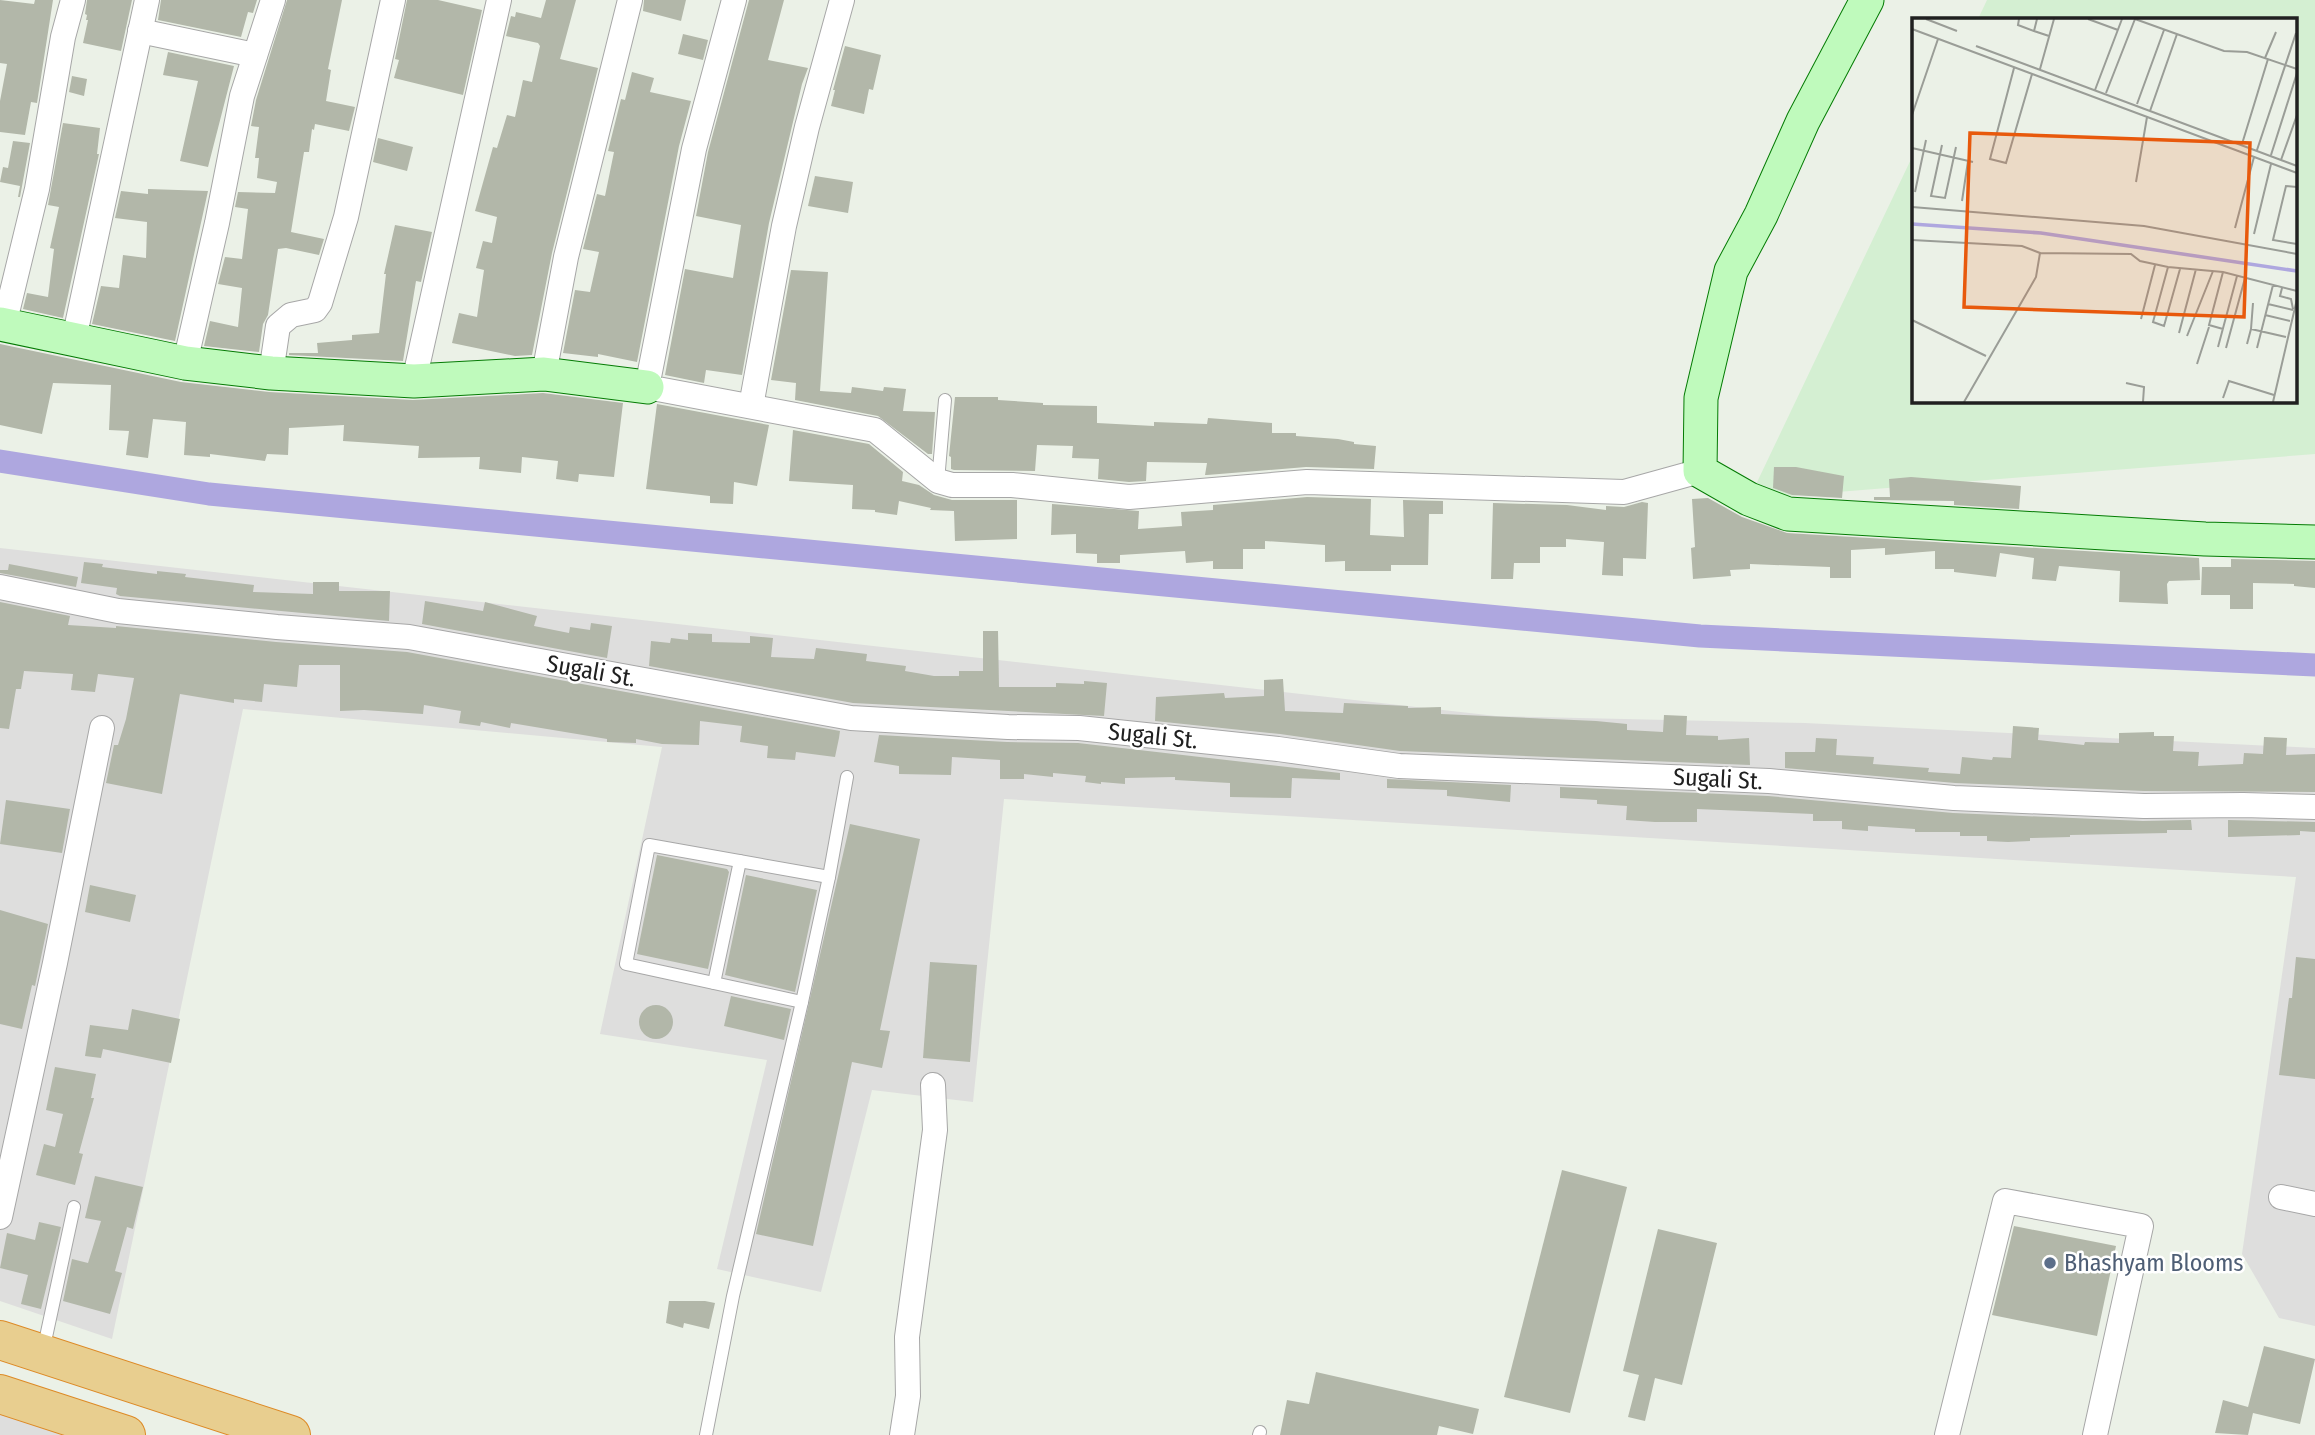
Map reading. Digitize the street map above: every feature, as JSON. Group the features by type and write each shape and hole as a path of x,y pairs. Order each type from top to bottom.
{"highway":[{"path":"0,1340 291,1435"},
{"path":"0,1394 72,1427 126,1435"}],"street":[{"path":"73,0 37,189 2,324 185,363 271,373 414,381 544,374 647,387 875,429 938,481 952,485 1012,485 1129,497 1307,482 1624,492 1700,471 1749,499 1788,514 2205,539 2315,541"},
{"path":"74,340 147,0"},
{"path":"185,363 242,96 273,0"},
{"path":"271,373 278,326 291,315 315,310 320,303 346,217 393,0"},
{"path":"414,381 499,0"},
{"path":"544,374 566,257 630,0"},
{"path":"647,387 694,149 734,0"},
{"path":"751,406 784,226 807,127 842,0"},
{"path":"1700,471 1701,398 1731,271 1761,215 1803,121 1867,0"},
{"path":"140,31 255,55"},
{"name":"Sugali St.","path":"0,587 118,611 409,637 851,718 1008,727 1079,728 1278,749 1399,766 1769,781 1954,798 2144,806 2315,807"},
{"path":"0,1217 102,728"},
{"path":"902,1435 908,1396 908,1337 935,1130 933,1085"},
{"path":"2281,1197 2315,1204"},
{"path":"1947,1435 2005,1201 2141,1226 2095,1435"}],"lane":[{"path":"938,481 945,400"},
{"path":"706,1435 733,1296 829,877 847,777"},
{"path":"802,1002 626,964 649,845 829,877"},
{"path":"714,983 740,861"},
{"path":"42,1354 74,1207"}],"shaded area":[{"path":"0,548 1496,716 1805,723 2315,748 2315,1326 2279,1318 2242,1254 2296,877 1004,799 973,1102 872,1090 821,1292 717,1269 767,1060 600,1034 662,747 243,709 112,1339 0,1301"},
{"path":"0,1413 67,1435 0,1435"}],"green space":[{"path":"1987,0 2315,0 2315,454 1749,499 1912,157 1912,402 2298,402 2298,18 1978,18"}],"building":[{"path":"0,0 34,4 35,0 53,0 37,103 31,102 25,135 0,132 0,101 7,64 0,63"},
{"path":"87,0 132,0 121,51 83,43 88,20 85,14"},
{"path":"161,0 257,0 253,13 248,12 241,37 158,20"},
{"path":"287,0 342,0 328,69 331,70 326,101 355,107 349,131 315,124 314,130 312,129 309,152 304,152 291,232 324,239 319,255 286,248 278,249 268,315 263,324 259,352 204,346 210,321 238,327 242,288 218,284 225,257 242,259 248,209 235,207 238,192 275,193 277,182 257,178 259,158 255,158 259,127 251,126 256,100"},
{"path":"407,0 438,0 482,10 463,95 394,78 399,60 395,59"},
{"path":"546,0 576,0 560,59 598,68 552,253 532,355 515,356 452,343 459,313 477,317 484,270 476,268 483,241 492,243 497,217 475,211 493,147 497,148 507,115 515,117 523,80 532,82 540,46 538,43 506,36 511,16 515,17 516,12 541,18"},
{"path":"644,0 686,0 681,21 643,11"},
{"path":"749,0 784,0 768,60 808,68 769,223 742,375 706,370 704,383 665,375 685,269 733,278 741,225 696,216 708,152"},
{"path":"683,34 708,40 703,60 678,54"},
{"path":"845,46 881,55 873,90 869,89 864,114 831,106"},
{"path":"168,52 234,66 208,167 180,161 198,81 163,75"},
{"path":"632,72 654,78 650,92 691,101 679,146 637,362 598,354 598,357 563,353 575,290 590,292 599,252 583,249 597,194 605,196 614,152 608,151 621,99 625,100"},
{"path":"72,76 87,79 84,96 69,92"},
{"path":"63,123 100,128 99,154 63,318 23,309 27,293 48,297 54,249 50,248 59,207 48,205"},
{"path":"378,138 413,147 407,171 373,162"},
{"path":"13,141 30,143 20,197 20,186 0,182 3,167 8,168"},
{"path":"815,176 853,182 848,213 808,206"},
{"path":"148,189 208,191 175,341 92,324 101,286 119,288 123,255 146,258 147,222 115,218 121,191 148,194"},
{"path":"395,225 432,232 421,282 416,281 403,361 289,355 318,353 317,343 352,340 352,335 379,333 384,274"},
{"path":"791,270 828,272 820,391 851,393 852,387 883,391 884,387 906,389 903,411 935,412 932,454 928,454 878,416 795,400 796,383 771,380"},
{"path":"0,344 181,382 269,392 413,400 543,393 623,403 614,477 579,474 578,482 556,479 558,461 522,457 521,473 479,469 480,457 418,458 419,446 343,441 344,425 289,428 288,455 267,454 265,461 210,454 210,457 184,455 186,422 153,419 148,458 126,455 129,431 109,430 111,385 53,383 42,434 0,425"},
{"path":"955,397 998,397 998,400 1043,405 1097,406 1097,423 1154,426 1154,422 1207,424 1208,418 1272,423 1272,433 1296,433 1296,436 1338,439 1376,446 1374,469 1306,467 1205,475 1207,463 1147,462 1146,481 1129,482 1098,479 1099,459 1072,458 1073,446 1037,445 1035,471 954,470 951,469 949,456"},
{"path":"657,404 769,425 757,486 734,482 733,504 710,503 710,496 646,489"},
{"path":"793,430 869,444 903,472 902,481 919,485 934,495 952,500 1017,500 1017,539 955,541 954,511 930,510 931,508 899,501 897,515 852,509 853,485 789,481"},
{"path":"1774,467 1796,467 1844,476 1842,498 1792,495 1773,488"},
{"path":"1911,477 2021,486 2019,509 1954,505 1954,501 1874,500 1874,497 1890,497 1889,479"},
{"path":"1307,497 1371,499 1370,535 1404,537 1403,500 1443,501 1443,514 1429,514 1428,565 1391,565 1391,571 1345,571 1345,561 1325,562 1325,545 1265,541 1265,549 1243,549 1243,569 1213,569 1213,561 1186,563 1185,551 1120,555 1120,563 1097,563 1097,554 1076,553 1076,534 1051,535 1052,504 1139,511 1138,529 1182,526 1181,512 1213,510 1213,505"},
{"path":"1708,498 1742,517 1787,533 2199,558 2200,580 2169,581 2168,604 2119,602 2120,571 2059,566 2056,581 2032,579 2034,558 2000,553 1996,577 1954,572 1954,569 1935,569 1935,551 1885,555 1885,548 1851,550 1851,578 1830,578 1830,567 1750,564 1750,569 1730,570 1731,576 1693,579 1691,548 1695,547 1692,499"},
{"path":"1493,503 1567,505 1606,510 1606,506 1624,507 1648,503 1646,559 1623,558 1623,576 1602,575 1604,542 1566,539 1566,547 1540,547 1540,563 1514,563 1513,579 1491,579"},
{"path":"2231,559 2315,561 2315,588 2294,584 2253,583 2253,609 2230,609 2230,595 2201,595 2202,567 2231,567"},
{"path":"84,562 103,564 102,567 157,574 157,571 186,574 185,577 254,585 253,592 313,594 313,582 339,582 339,591 390,591 389,621 120,596 116,594 117,588 81,583"},
{"path":"9,564 78,577 76,587 0,573 0,570 8,570"},
{"path":"425,601 483,611 485,602 537,616 534,626 569,633 570,627 590,630 591,623 612,626 607,658 422,624"},
{"path":"0,602 70,616 68,625 116,626 407,652 840,731 839,738 835,757 796,752 795,760 767,758 768,746 740,742 742,726 700,721 699,745 662,744 636,739 636,743 607,742 607,739 511,723 510,728 481,722 480,726 459,723 461,711 424,705 423,714 340,711 340,665 299,665 297,687 264,684 262,702 234,699 234,703 180,694 162,794 106,783 114,745 118,745 126,719 134,678 98,674 95,692 71,690 73,674 24,671 21,689 16,689 9,729 0,728"},
{"path":"983,631 998,631 999,687 1056,687 1056,683 1084,684 1084,681 1107,683 1104,716 853,703 649,666 651,641 670,643 671,638 688,640 688,633 712,634 712,642 750,643 750,636 773,638 771,657 814,659 816,648 867,654 866,661 906,666 905,671 934,676 959,676 959,671 983,671"},
{"path":"1283,679 1285,711 1343,713 1344,703 1408,708 1441,707 1441,714 1596,721 1627,724 1627,730 1663,732 1664,715 1687,716 1686,735 1718,736 1718,740 1749,738 1750,765 1400,751 1280,734 1155,721 1156,697 1224,693 1225,698 1264,696 1264,680"},
{"path":"2013,726 2039,728 2038,740 2084,745 2085,742 2119,743 2119,733 2154,732 2154,736 2174,736 2173,751 2199,752 2198,766 2243,764 2244,753 2263,754 2264,737 2287,738 2286,755 2315,754 2315,792 2144,791 1955,783 1785,768 1785,752 1815,752 1816,738 1837,739 1836,755 1874,757 1873,764 1929,768 1928,772 1960,774 1962,757 1992,760 1993,757 2011,758"},
{"path":"879,735 1078,743 1340,773 1340,780 1292,778 1291,798 1230,797 1230,783 1175,780 1175,777 1125,778 1125,784 1085,782 1086,776 1053,773 1053,777 1024,774 1024,779 1000,779 1000,760 952,757 951,775 899,774 899,766 874,762"},
{"path":"1387,779 1511,785 1510,802 1447,796 1447,790 1387,788"},
{"path":"1560,787 1768,796 1953,813 2143,821 2191,820 2192,830 2070,835 2008,842 1987,841 1987,836 1960,836 1960,832 1915,832 1915,829 1868,826 1868,831 1842,829 1842,821 1813,821 1813,814 1697,809 1697,822 1655,822 1626,820 1627,806 1597,804 1597,800 1560,798"},
{"path":"6,800 70,809 62,853 0,844"},
{"path":"2228,820 2315,822 2315,832 2300,831 2300,835 2228,837"},
{"path":"850,824 920,839 880,1030 890,1031 882,1068 852,1062 813,1246 756,1234"},
{"path":"657,855 727,869 729,872 708,969 637,954"},
{"path":"746,875 817,890 795,992 725,975"},
{"path":"90,885 136,895 130,922 85,912"},
{"path":"0,910 48,924 35,986 32,985 22,1029 0,1024"},
{"path":"2296,957 2315,959 2315,1079 2279,1075"},
{"path":"930,962 977,965 970,1062 923,1058"},
{"path":"731,996 791,1009 784,1040 724,1026"},
{"path":"656,1005 668,1010 673,1022 668,1034 656,1039 644,1034 639,1022 644,1010"},
{"path":"132,1009 180,1019 171,1063 103,1049 101,1058 85,1056 90,1025 128,1030"},
{"path":"55,1067 96,1074 91,1098 94,1098 79,1153 83,1154 75,1185 36,1175 44,1144 55,1147 63,1114 46,1110"},
{"path":"1562,1170 1627,1187 1570,1413 1504,1397"},
{"path":"95,1176 143,1187 133,1229 127,1227 115,1271 122,1273 110,1314 63,1301 72,1259 88,1263 101,1221 85,1218"},
{"path":"39,1222 61,1227 41,1309 21,1304 28,1275 0,1268 7,1233 35,1240"},
{"path":"2014,1226 2116,1246 2097,1336 1992,1315"},
{"path":"1658,1229 1717,1243 1682,1385 1655,1378 1645,1421 1628,1417 1639,1375 1623,1371"},
{"path":"669,1301 715,1303 709,1329 684,1323 683,1328 666,1323"},
{"path":"2264,1346 2315,1359 2300,1424 2253,1413 2248,1435 2215,1433 2223,1400 2248,1407"},
{"path":"1316,1372 1479,1409 1473,1434 1439,1426 1437,1435 1280,1435 1287,1400 1309,1404"}],"waterway":[{"path":"0,461 209,494 1700,636 2315,665"}],"place":[{"name":"Bhashyam Blooms","path":"2050,1263"}]}
